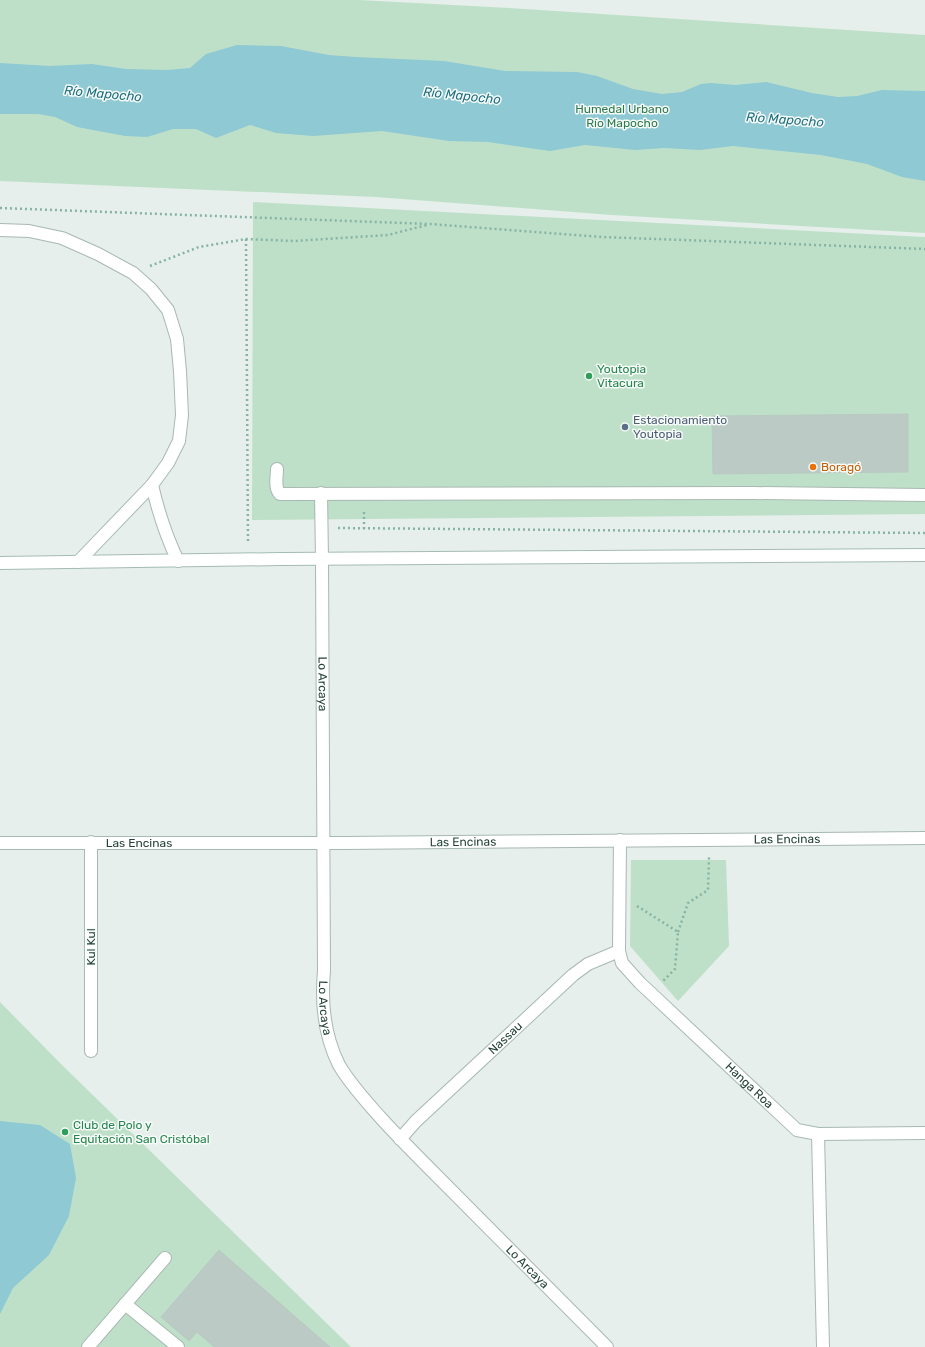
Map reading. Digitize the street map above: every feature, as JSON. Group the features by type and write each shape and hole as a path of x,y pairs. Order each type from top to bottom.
{"street":[{"path":"0,230 29,231 62,238 98,254 133,273 151,290 168,310 177,338 182,415 179,441 168,463 152,484 78,562"},
{"path":"277,469 276,488 280,494 925,495"},
{"path":"152,484 162,523 178,561"},
{"name":"Lo Arcaya","path":"321,493 324,971 322,989 325,1025 331,1045 339,1064 349,1081 362,1097 400,1138 607,1347"},
{"path":"0,563 322,559 925,555"},
{"name":"Las Encinas","path":"0,843 925,838"},
{"name":"Hanga Roa","path":"620,840 619,951 622,963 650,994 797,1130 818,1134 925,1133"},
{"name":"Kul Kul","path":"91,842 91,1051"},
{"name":"Nassau","path":"400,1138 416,1121 573,975 588,964 619,951"},
{"path":"818,1134 823,1347"},
{"path":"88,1347 165,1258"},
{"path":"125,1304 178,1347"}],"path":[{"path":"0,208 430,224 602,237 925,249"},
{"path":"133,273 199,247 246,239 294,241 388,235 430,224"},
{"path":"246,239 247,560"},
{"path":"321,527 925,533"},
{"path":"650,994 675,969 678,932 688,903 708,890 709,839"},
{"path":"620,895 678,932"}],"green space":[{"name":"Humedal Urbano Río Mapocho","path":"0,0 359,0 509,8 925,35 925,233 612,215 376,197 0,181"},
{"name":"Youtopia Vitacura","path":"253,202 925,237 925,514 252,520"},
{"path":"631,860 726,860 729,946 678,1001 630,946"},
{"name":"Club de Polo y Equitación San Cristóbal","path":"0,1002 61,1064 351,1347 0,1347"}],"water":[{"name":"Río Mapocho","path":"237,45 281,46 329,55 444,61 505,71 577,72 597,76 633,89 662,94 682,92 701,84 711,83 735,85 766,82 812,93 838,97 857,96 882,90 925,91 925,181 902,177 867,164 821,155 733,146 700,150 664,148 635,150 585,145 550,151 488,142 449,141 382,131 313,136 276,133 250,125 216,138 196,129 173,129 147,137 125,136 77,127 55,117 38,114 0,114 0,63 50,66 92,64 126,69 167,70 190,68 206,54"},
{"path":"0,1121 40,1125 70,1144 76,1178 69,1216 49,1255 13,1288 0,1314"}],"building":[{"path":"908,414 908,472 713,474 712,416"},
{"path":"219,1250 330,1347 214,1347 197,1332 189,1341 161,1317"}],"place":[{"name":"Youtopia Vitacura","path":"589,376"},
{"name":"Estacionamiento Youtopia","path":"625,427"},
{"name":"Boragó","path":"813,467"},
{"name":"Club de Polo y Equitación San Cristóbal","path":"65,1132"}]}
